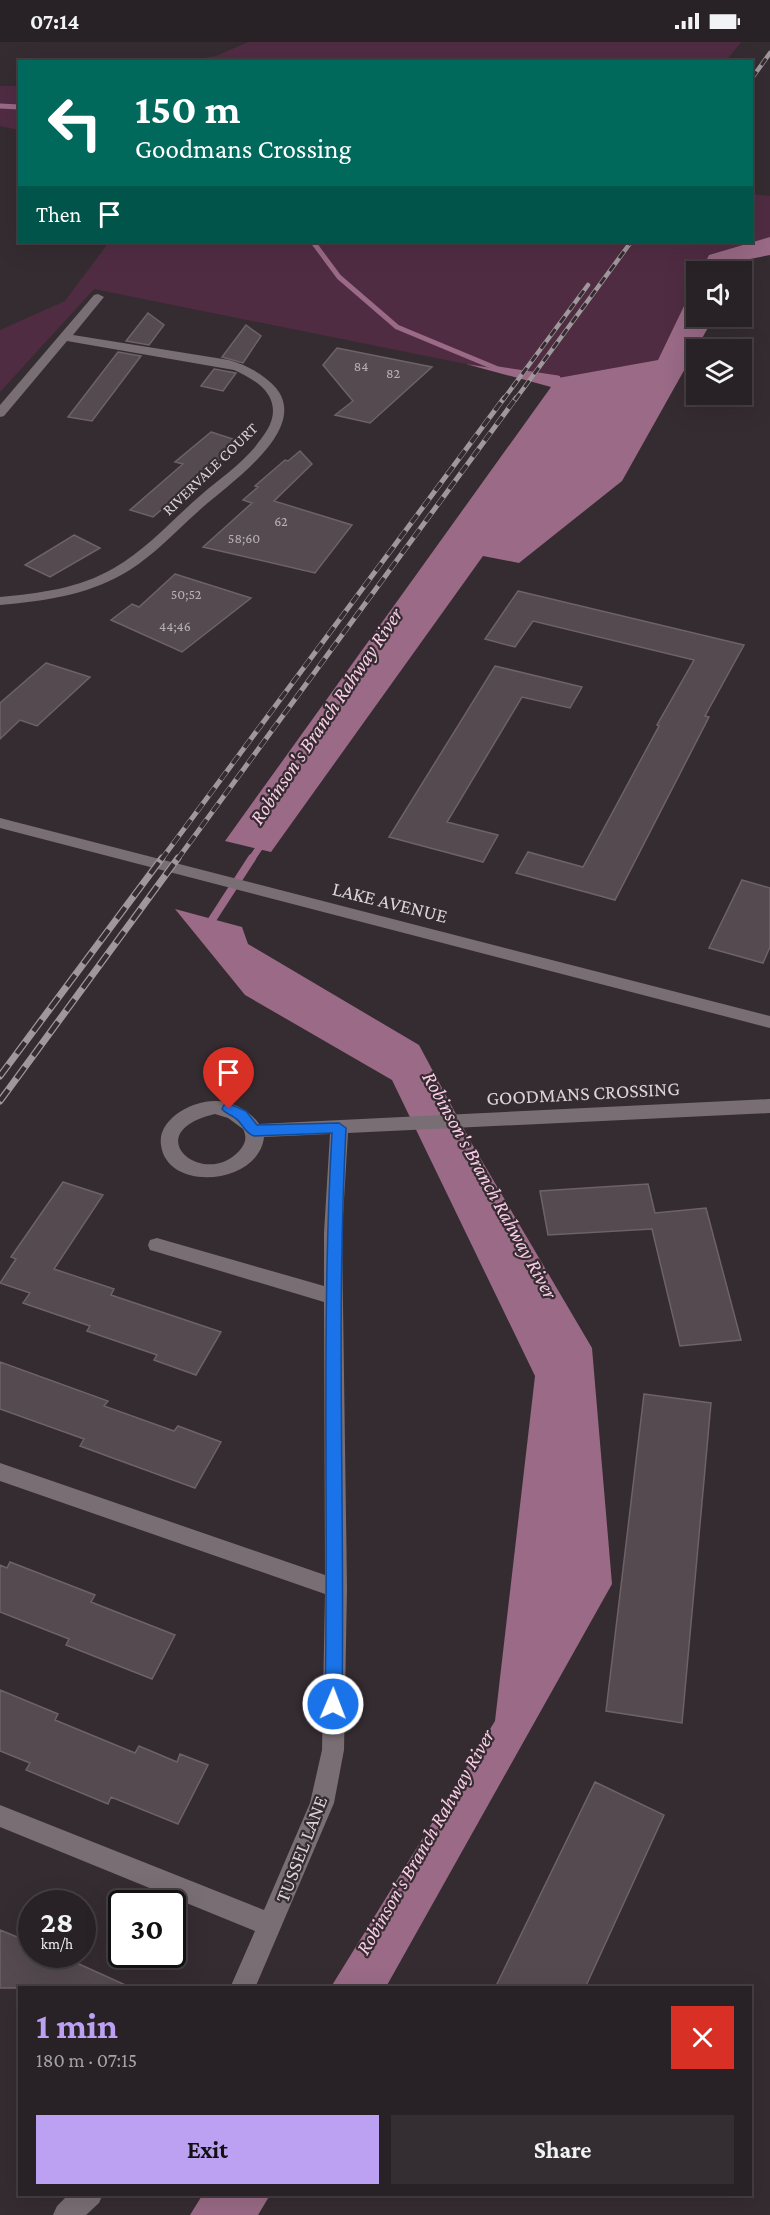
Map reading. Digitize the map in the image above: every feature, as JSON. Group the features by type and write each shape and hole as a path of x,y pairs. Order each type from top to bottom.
{"street":[{"path":"0,413 98,297"},
{"name":"RIVERVALE COURT","path":"0,601 53,596 86,586 119,572 143,554 258,451 272,432 279,412 276,398 268,386 252,374 230,364 66,337"},
{"name":"LAKE AVENUE","path":"0,823 770,1022"},
{"name":"GOODMANS CROSSING","path":"254,1131 770,1106"},
{"path":"200,1108 229,1109 241,1115 254,1131 254,1140 244,1158 222,1169 207,1171 193,1168 172,1154 168,1143 170,1132 176,1121 200,1108"},
{"name":"TUSSEL LANE","path":"243,1986 322,1803 333,1750 336,1588 333,1233 339,1128"},
{"path":"158,1245 334,1297"},
{"path":"0,1472 336,1588"},
{"path":"0,1816 271,1924"},
{"path":"66,2215 88,2196"}],"shaded area":[{"path":"248,42 741,42 727,60 191,60 216,56"},
{"path":"0,86 18,86 18,130 0,126"},
{"path":"753,194 770,196 770,237 753,242"},
{"path":"108,243 750,243 709,255 706,261 686,261 686,302 658,360 558,378 466,364 94,289 0,392 0,330 65,301"}],"water":[{"path":"770,237 770,255 744,261 706,261 709,255"},
{"path":"686,302 686,327 708,327 702,339 686,339 686,367 622,481 519,563 483,556 271,852 225,841 551,387 466,364 558,378 658,360"},
{"path":"175,909 242,927 248,944 419,1045 472,1144 592,1348 612,1584 387,1986 332,1986 495,1721 535,1376 392,1080 245,995"},
{"path":"202,2196 269,2196 258,2215 190,2215"}],"building":[{"path":"148,313 164,325 149,345 126,341"},
{"path":"246,325 261,336 243,363 222,357"},
{"path":"337,348 432,367 370,423 335,415 353,401 323,365"},
{"path":"118,352 141,356 92,421 68,417"},
{"path":"214,369 236,373 223,391 201,386"},
{"path":"211,432 236,440 225,449 228,452 153,517 130,510 183,464 175,462"},
{"path":"300,451 312,464 274,501 352,525 315,573 203,547 252,503 243,500 258,487 255,486 285,460 288,461"},
{"path":"74,535 100,548 50,577 25,565"},
{"path":"175,574 251,598 182,652 111,620 132,604 139,607"},
{"path":"518,591 744,645 705,716 709,717 615,900 516,873 528,852 583,867 659,726 657,725 694,660 533,621 515,647 485,639"},
{"path":"46,663 90,677 37,726 20,720 0,739 0,703"},
{"path":"495,666 582,687 570,708 522,697 447,822 498,835 483,862 389,837"},
{"path":"742,880 770,888 770,947 763,963 709,948"},
{"path":"63,1182 103,1195 54,1269 114,1289 111,1295 221,1332 196,1375 154,1360 157,1355 87,1331 90,1326 23,1303 30,1293 0,1283 16,1259 11,1257"},
{"path":"648,1184 655,1213 706,1208 741,1340 680,1346 652,1229 548,1235 540,1191"},
{"path":"0,1362 108,1401 104,1406 174,1431 178,1426 221,1442 195,1488 80,1446 84,1439 0,1409"},
{"path":"644,1394 711,1403 682,1723 606,1711"},
{"path":"10,1562 95,1595 91,1602 175,1635 152,1679 66,1645 69,1639 0,1612 0,1565 7,1568"},
{"path":"0,1690 58,1714 55,1720 135,1753 139,1746 177,1762 180,1754 208,1765 178,1824 111,1797 108,1804 26,1770 30,1763 0,1751"},
{"path":"595,1782 664,1815 586,1986 496,1986"},
{"path":"0,1930 18,1937 18,1968 88,1968 128,1986 18,1986 18,1988 0,1988"}],"waterway":[{"path":"0,106 18,107"},
{"path":"314,243 339,277 397,327 498,369 558,378"},
{"name":"Robinson's Branch Rahway River","path":"251,860 263,842"},
{"name":"Robinson's Branch Rahway River","path":"208,926 252,858"}],"railway":[{"path":"753,77 770,53"},
{"path":"515,400 630,243"},
{"path":"503,400 588,285"},
{"path":"161,860 504,398"},
{"path":"177,860 516,398"},
{"path":"0,1076 162,858"},
{"path":"0,1101 178,858"}],"route":[{"path":"229,1109 249,1122 254,1131 339,1128 333,1233 336,1588 333,1704"}]}
